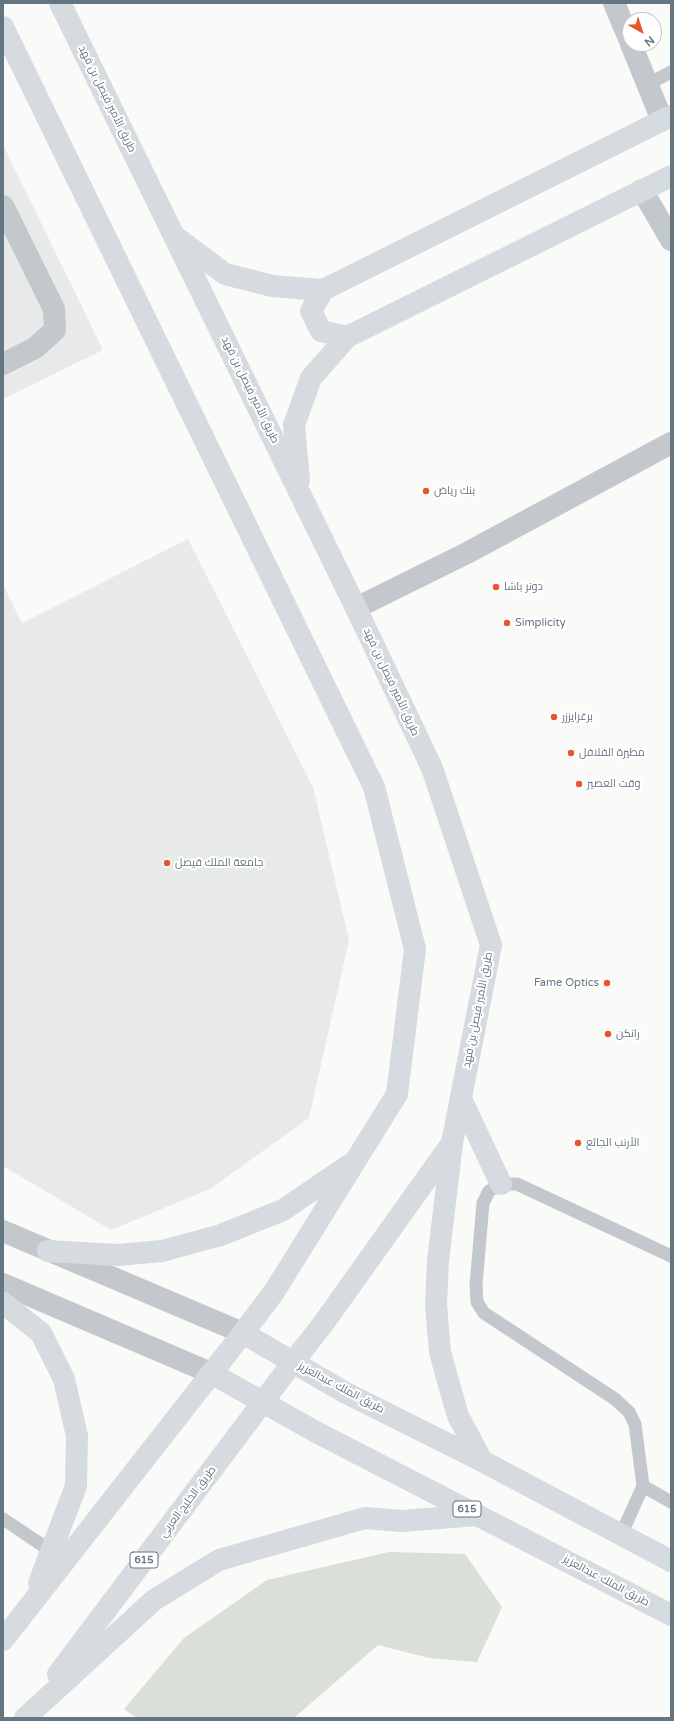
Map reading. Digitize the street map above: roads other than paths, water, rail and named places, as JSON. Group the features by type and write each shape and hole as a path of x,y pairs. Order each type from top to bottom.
{"main road":[{"name":"طريق الأمير فيصل بن فهد","path":"60,3 356,608 432,768 491,945 452,1143 323,1324 293,1362"},
{"path":"3,27 374,787 415,949 397,1094 274,1292 211,1374 58,1556 30,1605 3,1640"},
{"path":"174,235 225,274 272,286 323,290 667,118"},
{"path":"301,496 294,425 311,378 347,337 671,176"},
{"path":"323,290 311,311 321,331 347,337"},
{"path":"460,1099 501,1184"},
{"path":"452,1143 438,1261 436,1305 440,1352 458,1416 482,1461"},
{"path":"48,1251 126,1255 162,1251 221,1235 283,1210 356,1159"},
{"path":"3,1303 41,1333 64,1379 77,1436 76,1486 58,1556"},
{"name":"طريق الملك عبدالعزيز","path":"243,1333 344,1392 482,1461 671,1561"},
{"name":"طريق الخليج العربي","path":"25,1718 264,1403 293,1362"},
{"name":"طريق الملك عبدالعزيز","path":"211,1374 316,1432 479,1514 671,1615"},
{"path":"25,1718 154,1600 220,1560 365,1518 401,1521 479,1514"}],"street":[{"path":"614,3 622,22"},
{"path":"634,52 648,84 667,118"},
{"path":"642,190 671,240"},
{"path":"3,206 54,308 55,330 35,348 3,364"},
{"path":"356,608 467,553 671,442"},
{"name":"طريق الملك عبدالعزيز","path":"3,1231 243,1333"},
{"name":"طريق الملك عبدالعزيز","path":"3,1284 211,1374"}],"lane":[{"path":"648,84 671,72"},
{"path":"621,1535 642,1486 635,1424 629,1412 615,1399 484,1313 477,1302 476,1285 483,1203 489,1191 501,1184 517,1184 671,1256"},
{"path":"642,1486 671,1502"},
{"path":"3,1519 58,1556"}],"place":[{"name":"بنك رياض","path":"426,491"},
{"name":"دونر باشا","path":"496,587"},
{"name":"Simplicity","path":"507,623"},
{"name":"برغرايززر","path":"554,717"},
{"name":"مطيرة الفلافل","path":"571,753"},
{"name":"وقت العصير","path":"579,784"},
{"name":"جامعة الملك فيصل","path":"167,863"},
{"name":"Fame Optics","path":"607,983"},
{"name":"رانكن","path":"608,1034"},
{"name":"الأرنب الجاىٔع","path":"578,1143"}]}
